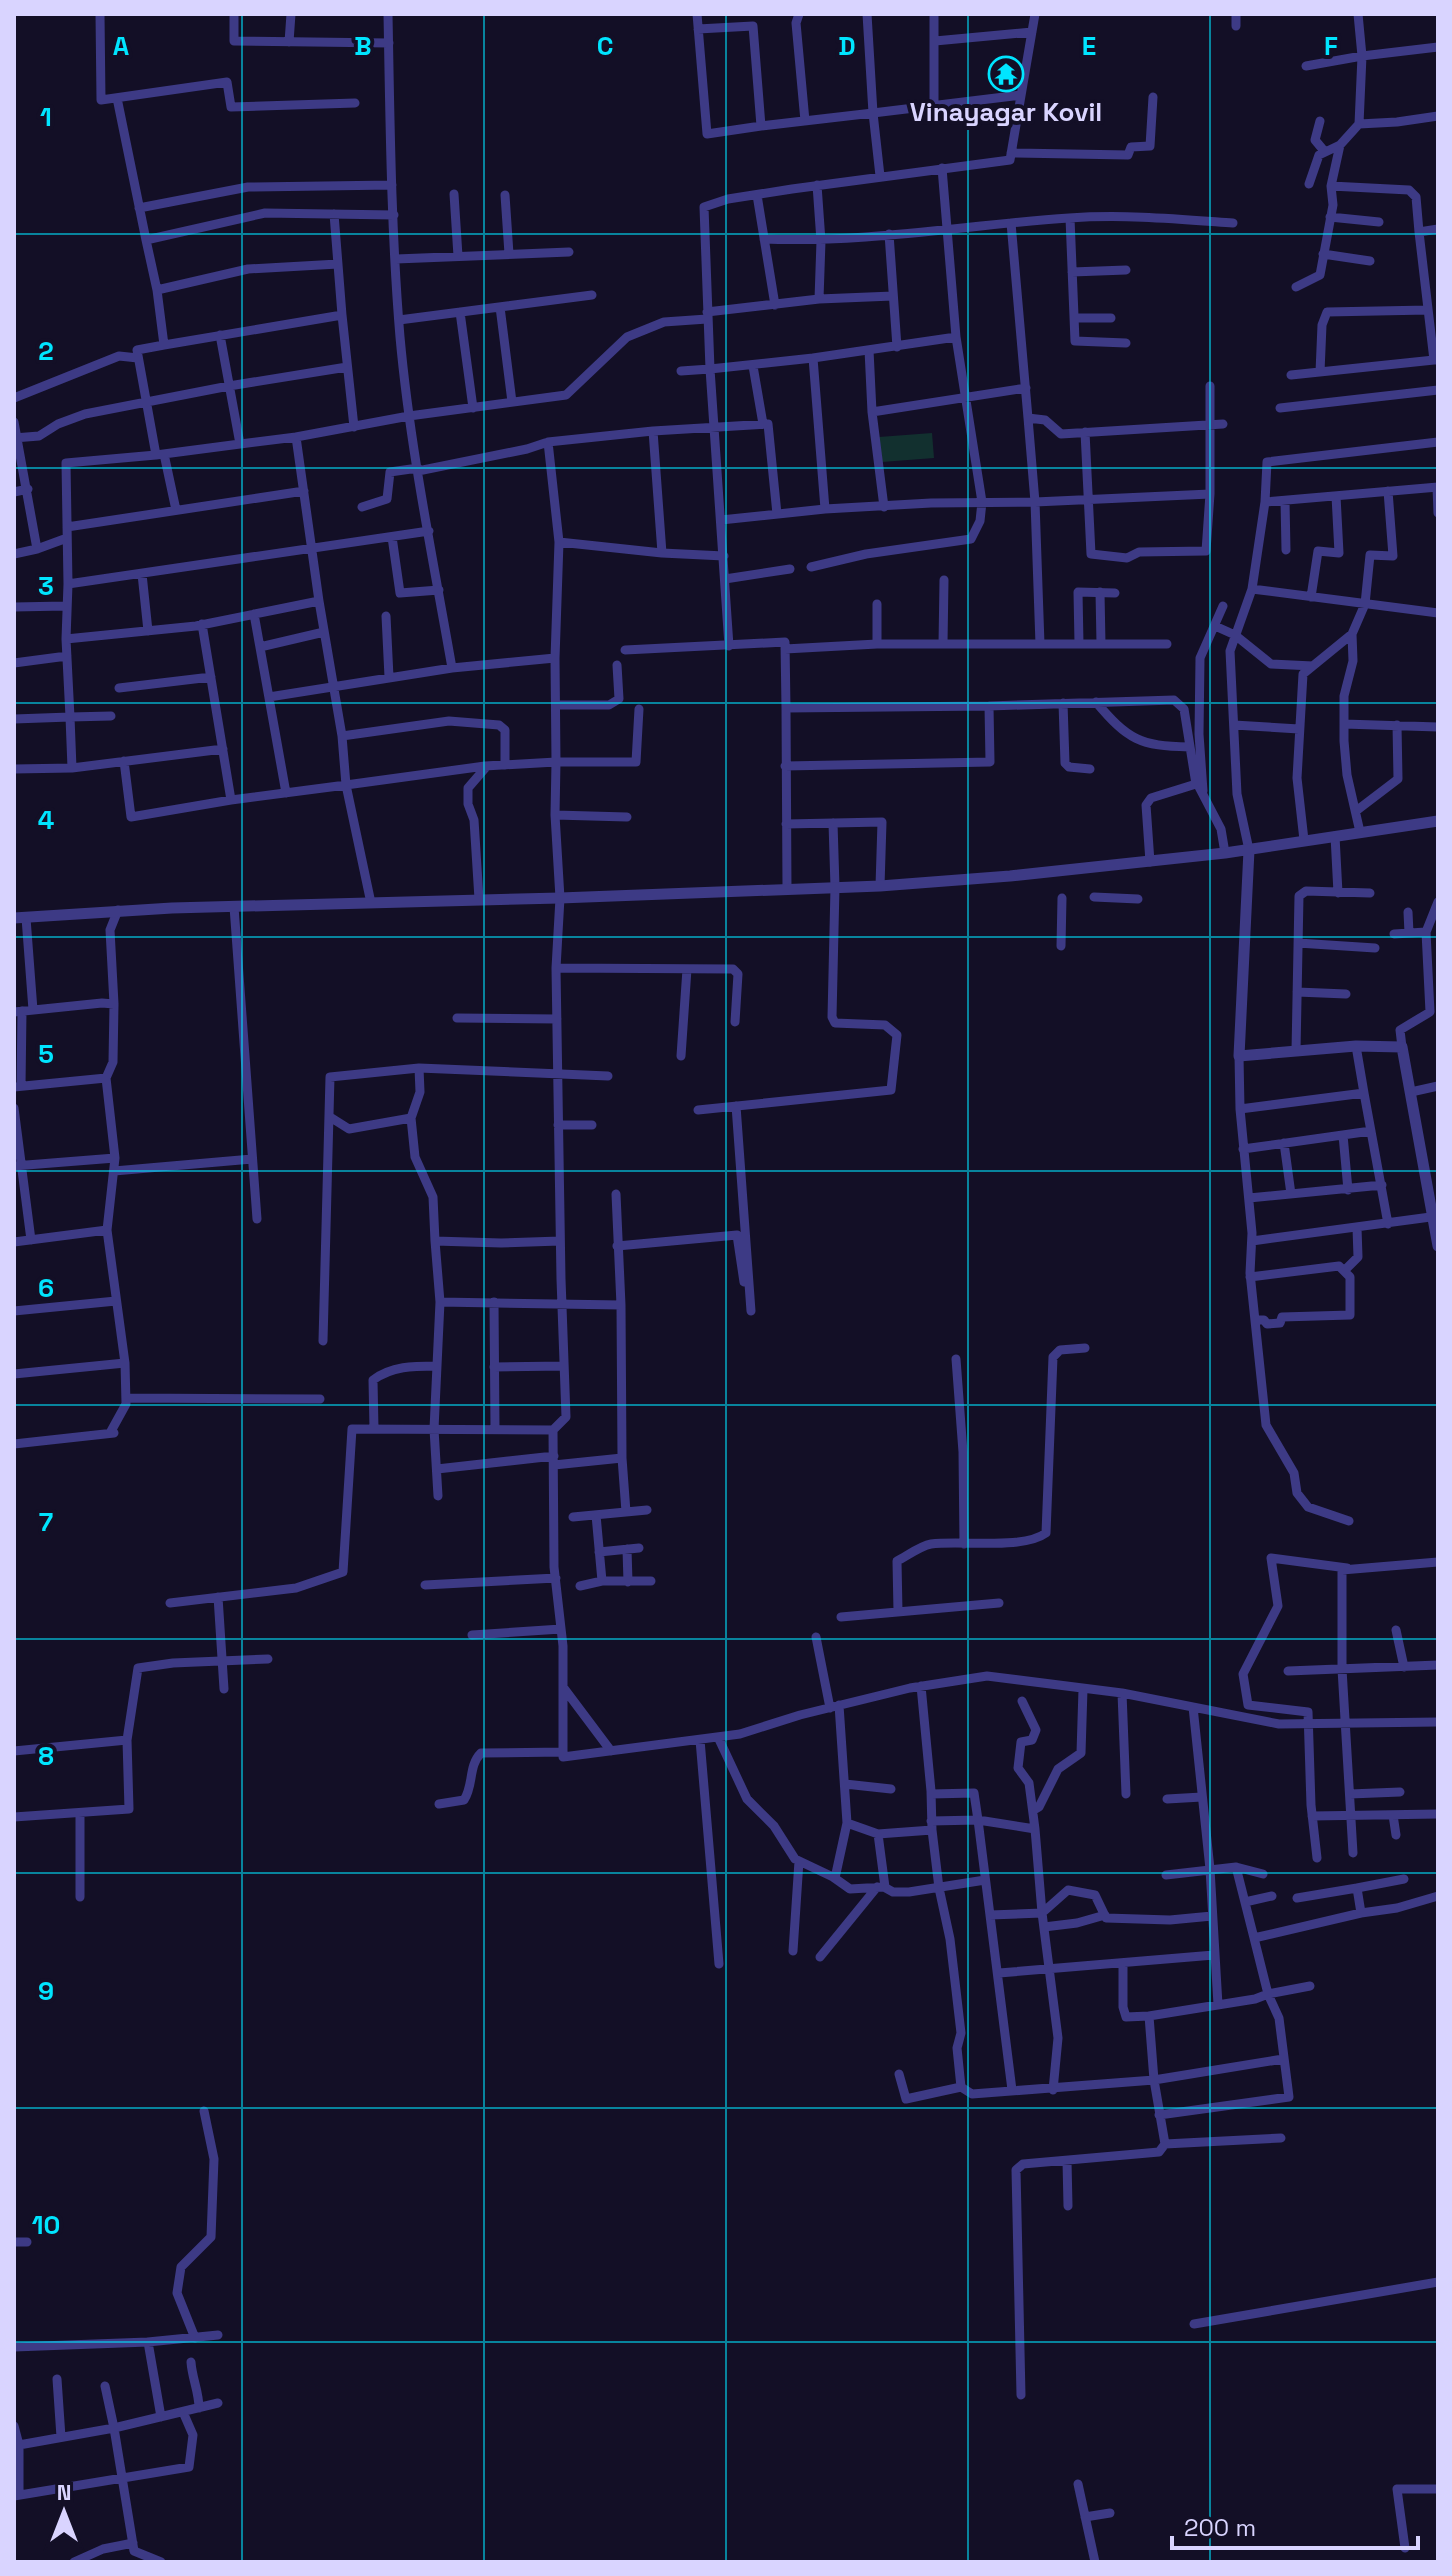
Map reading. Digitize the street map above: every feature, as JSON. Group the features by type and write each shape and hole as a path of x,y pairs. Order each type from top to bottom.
{"street":[{"path":"100,14 101,100 227,82 231,107 355,103"},
{"path":"234,14 234,41 389,43"},
{"path":"289,42 291,14"},
{"path":"388,14 399,320 409,416 452,668"},
{"path":"697,14 707,134 1021,95"},
{"path":"799,14 796,23 805,121"},
{"path":"867,14 880,176"},
{"path":"934,14 934,105"},
{"path":"729,646 710,369 704,207 728,199 817,185 1010,160 1035,14"},
{"path":"1236,14 1236,26"},
{"path":"1309,184 1319,155 1340,145 1359,124 1362,56 1358,14"},
{"path":"698,29 753,26 761,126"},
{"path":"935,41 1032,32"},
{"path":"1306,66 1438,47"},
{"path":"1011,153 1128,155 1131,147 1150,146 1153,97"},
{"path":"117,98 157,290 164,345"},
{"path":"1359,124 1438,116"},
{"path":"1320,121 1315,140 1325,152"},
{"path":"1296,287 1320,275 1333,205 1331,186 1340,145"},
{"path":"811,567 866,554 971,539 980,521 982,502 956,337 942,168"},
{"path":"139,208 248,187 392,185"},
{"path":"817,185 821,241 819,299"},
{"path":"1291,375 1436,360 1416,197 1409,190 1331,186"},
{"path":"454,194 458,256"},
{"path":"505,195 509,254"},
{"path":"757,195 775,305"},
{"path":"146,240 265,213 394,215"},
{"path":"334,214 354,427"},
{"path":"764,239 821,241 1070,218 1140,216 1233,223"},
{"path":"1330,217 1379,222"},
{"path":"1070,218 1075,341 1126,343"},
{"path":"1011,223 1035,502 1040,644"},
{"path":"1419,232 1438,229"},
{"path":"889,234 897,347"},
{"path":"396,259 569,252"},
{"path":"1323,254 1370,261"},
{"path":"157,290 248,269 338,264"},
{"path":"1072,272 1126,270"},
{"path":"399,320 592,295"},
{"path":"72,768 65,606 68,584 66,463 160,455 296,437 409,416 566,395 627,337 664,322 819,299 893,296"},
{"path":"500,307 512,402"},
{"path":"1320,372 1322,325 1327,312 1428,310"},
{"path":"460,312 473,408"},
{"path":"176,510 145,403 137,350 342,315"},
{"path":"1074,318 1111,318"},
{"path":"220,335 240,444"},
{"path":"681,371 753,366 956,337"},
{"path":"869,350 872,412 884,507"},
{"path":"14,398 119,356 138,358"},
{"path":"813,358 825,509"},
{"path":"753,366 763,424"},
{"path":"16,438 39,436 71,418 229,386 347,367"},
{"path":"1085,432 1091,554 1127,558 1139,552 1206,551 1210,494 1210,386"},
{"path":"872,412 1026,388"},
{"path":"1280,408 1438,390"},
{"path":"1028,418 1045,420 1061,434 1223,424"},
{"path":"14,422 37,549"},
{"path":"362,507 387,499 390,472 418,470 527,449 548,442 714,426 768,424 777,514"},
{"path":"653,431 662,553"},
{"path":"296,437 342,736 346,785 371,903"},
{"path":"170,1603 296,1588 343,1572 352,1429 553,1430 566,1417 561,1302 556,968 560,898 555,815 559,542 548,442"},
{"path":"1349,1521 1308,1507 1297,1493 1294,1473 1266,1425 1250,1277 1252,1241 1240,1109 1239,1056 1249,850 1237,794 1230,651 1252,589 1265,502 1267,462 1438,442"},
{"path":"1265,502 1437,487 1438,513"},
{"path":"14,492 28,489"},
{"path":"67,527 304,491"},
{"path":"1360,832 1347,775 1344,696 1353,661 1352,634 1365,604 1370,555 1393,556 1388,491"},
{"path":"721,520 825,509 1210,494"},
{"path":"1311,597 1318,551 1339,553 1336,496"},
{"path":"1285,501 1286,550"},
{"path":"68,584 429,531"},
{"path":"392,537 400,593 439,590"},
{"path":"14,554 67,538"},
{"path":"559,542 724,556"},
{"path":"725,579 790,569"},
{"path":"142,574 148,631"},
{"path":"943,644 944,580"},
{"path":"1252,589 1438,613"},
{"path":"1079,644 1078,592 1115,593"},
{"path":"1100,592 1101,644"},
{"path":"66,639 202,624 319,601"},
{"path":"877,604 877,644"},
{"path":"14,607 65,606"},
{"path":"1200,787 1200,658 1223,606"},
{"path":"254,614 286,793"},
{"path":"386,616 389,677"},
{"path":"202,624 231,800"},
{"path":"1215,626 1235,635 1271,664 1313,666"},
{"path":"260,647 324,632"},
{"path":"1304,840 1297,778 1303,674 1352,634"},
{"path":"625,650 785,642 787,889"},
{"path":"785,649 877,644 1167,644"},
{"path":"14,663 67,656"},
{"path":"269,697 452,668 555,658"},
{"path":"556,705 609,705 619,699 617,665"},
{"path":"119,688 211,677"},
{"path":"786,708 1174,700 1184,709 1189,747 1200,787 1221,829 1225,853"},
{"path":"1096,702 1116,725 1148,745 1189,747"},
{"path":"1063,703 1065,763 1069,767 1090,769"},
{"path":"785,766 990,762 989,706"},
{"path":"124,761 131,817 231,800 487,766 636,762 639,709"},
{"path":"14,719 111,716"},
{"path":"342,736 449,721 499,725 505,730 505,765"},
{"path":"1344,724 1438,727"},
{"path":"1234,725 1299,729"},
{"path":"1356,811 1398,779 1397,725"},
{"path":"14,769 72,768 223,749"},
{"path":"479,899 474,820 468,804 468,788 487,766"},
{"path":"1150,862 1146,805 1151,798 1200,787"},
{"path":"555,815 627,817"},
{"path":"106,1078 17,1087 23,1011 20,918 118,910 880,886 1150,862 1438,821"},
{"path":"786,824 882,822 880,886"},
{"path":"698,1110 891,1090 897,1035 885,1025 835,1023 832,1017 833,823"},
{"path":"1335,836 1338,893"},
{"path":"1296,1051 1299,896 1306,891 1370,893"},
{"path":"1094,897 1138,899"},
{"path":"1061,946 1062,898"},
{"path":"1438,902 1426,932 1430,1012 1400,1030 1438,1246"},
{"path":"234,907 257,1219"},
{"path":"14,1444 114,1433 126,1404 125,1363 107,1230 115,1158 106,1078 113,1062 110,930 118,910"},
{"path":"1408,912 1409,933"},
{"path":"1394,934 1426,932"},
{"path":"1298,943 1375,948"},
{"path":"556,968 737,971 735,1022"},
{"path":"681,1056 687,969"},
{"path":"1297,992 1346,994"},
{"path":"23,1011 114,1004"},
{"path":"457,1018 557,1019"},
{"path":"1239,1056 1356,1046 1402,1047"},
{"path":"1356,1046 1388,1224"},
{"path":"419,1068 420,1092 411,1118 415,1157 433,1197 440,1302 434,1429 438,1496"},
{"path":"323,1341 330,1077 419,1068 608,1076"},
{"path":"1411,1092 1438,1086"},
{"path":"1240,1109 1364,1093"},
{"path":"736,1106 751,1311"},
{"path":"14,1108 18,1166 31,1240"},
{"path":"330,1117 349,1129 411,1118"},
{"path":"558,1125 592,1125"},
{"path":"1243,1149 1371,1131"},
{"path":"1343,1135 1348,1190"},
{"path":"1284,1143 1291,1194"},
{"path":"18,1166 115,1158"},
{"path":"114,1171 252,1159"},
{"path":"1249,1198 1382,1185"},
{"path":"616,1194 626,1512"},
{"path":"1252,1241 1435,1217"},
{"path":"1345,1270 1358,1257 1357,1228"},
{"path":"14,1242 107,1230"},
{"path":"617,1246 737,1235 745,1296"},
{"path":"435,1241 560,1241"},
{"path":"1250,1277 1339,1266 1350,1277 1350,1315 1282,1317 1280,1323 1273,1325 1264,1320 1255,1320"},
{"path":"14,1311 116,1301"},
{"path":"440,1302 621,1305"},
{"path":"494,1302 495,1429"},
{"path":"898,1612 897,1561 928,1544 1039,1538 1046,1533 1053,1357 1060,1350 1085,1348"},
{"path":"956,1359 963,1452 964,1544"},
{"path":"14,1374 125,1363"},
{"path":"374,1429 373,1380 385,1372 410,1366 436,1366"},
{"path":"494,1367 564,1366"},
{"path":"126,1398 320,1399"},
{"path":"553,1430 563,1757 740,1734 835,1706 921,1686 987,1676 1122,1693 1279,1724 1438,1722"},
{"path":"437,1469 622,1458"},
{"path":"573,1517 647,1510"},
{"path":"596,1515 602,1581"},
{"path":"599,1552 639,1548"},
{"path":"627,1549 628,1582"},
{"path":"1317,1858 1312,1816 1308,1712 1248,1705 1243,1674 1278,1606 1271,1558 1347,1568 1438,1562"},
{"path":"1347,1568 1342,1570 1341,1578 1342,1669 1353,1853"},
{"path":"425,1585 556,1578"},
{"path":"580,1586 602,1581 651,1581"},
{"path":"218,1597 224,1689"},
{"path":"841,1617 999,1603"},
{"path":"472,1635 561,1629"},
{"path":"1396,1630 1404,1667"},
{"path":"816,1637 835,1706 845,1784 847,1823 835,1878"},
{"path":"14,1817 129,1809 127,1740 138,1668 173,1663 268,1659"},
{"path":"1288,1671 1438,1665"},
{"path":"921,1686 931,1826 950,1939 961,2033 957,2048 961,2087"},
{"path":"563,1687 611,1751"},
{"path":"1034,1810 1039,1807 1058,1769 1081,1753 1083,1689"},
{"path":"1122,1693 1126,1794"},
{"path":"1022,1701 1036,1730 1032,1740 1021,1742 1018,1768 1029,1783 1034,1810 1042,1913 1058,2038 1053,2090"},
{"path":"1193,1707 1210,1869 1218,2005"},
{"path":"718,1737 747,1799 774,1826 795,1859 835,1878 850,1889 881,1887 901,1892 985,1880"},
{"path":"14,1751 127,1740"},
{"path":"700,1740 719,1964"},
{"path":"439,1804 464,1800 469,1792 473,1760 481,1753 563,1752"},
{"path":"845,1784 891,1789"},
{"path":"1350,1794 1400,1792"},
{"path":"931,1794 974,1793 1012,2090"},
{"path":"1167,1799 1202,1797"},
{"path":"80,1813 80,1897"},
{"path":"1312,1816 1438,1814"},
{"path":"1393,1815 1396,1835"},
{"path":"847,1823 878,1834 978,1820 1035,1829"},
{"path":"820,1957 881,1887 878,1834"},
{"path":"793,1951 799,1861"},
{"path":"1159,2115 1289,2097 1279,2018 1268,1994 1236,1867"},
{"path":"1166,1875 1236,1867 1263,1874"},
{"path":"1297,1898 1404,1879"},
{"path":"1357,1888 1361,1913"},
{"path":"990,1915 1042,1913 1068,1890 1095,1895 1106,1918 1170,1920 1212,1916"},
{"path":"1245,1902 1272,1896"},
{"path":"1254,1938 1361,1913 1397,1908 1438,1896"},
{"path":"1044,1927 1077,1923 1105,1915"},
{"path":"999,1973 1214,1955"},
{"path":"1123,1963 1123,2007 1126,2017 1255,1999 1310,1986"},
{"path":"1021,2395 1016,2170 1023,2164 1159,2152 1165,2144 1154,2080 1149,2016"},
{"path":"899,2074 906,2099 961,2087 972,2094 1154,2080 1283,2059"},
{"path":"195,2338 177,2293 181,2267 211,2237 214,2159 204,2111"},
{"path":"1165,2144 1281,2138"},
{"path":"1067,2161 1068,2206"},
{"path":"14,2242 27,2242"},
{"path":"1194,2324 1438,2282"},
{"path":"14,2347 148,2342 218,2335"},
{"path":"148,2342 161,2417"},
{"path":"191,2362 192,2377 199,2392 199,2408"},
{"path":"57,2379 61,2437"},
{"path":"105,2386 134,2551 161,2562"},
{"path":"19,2445 114,2428 218,2403"},
{"path":"14,2426 19,2445 17,2496 189,2467 193,2435 183,2412"},
{"path":"1078,2484 1095,2562"},
{"path":"1405,2548 1397,2489 1438,2489"},
{"path":"1085,2517 1110,2513"},
{"path":"74,2562 103,2549 133,2543"}],"green space":[{"path":"932,433 934,458 882,462 879,437"}],"place":[{"name":"Vinayagar Kovil","path":"1006,74"}]}
